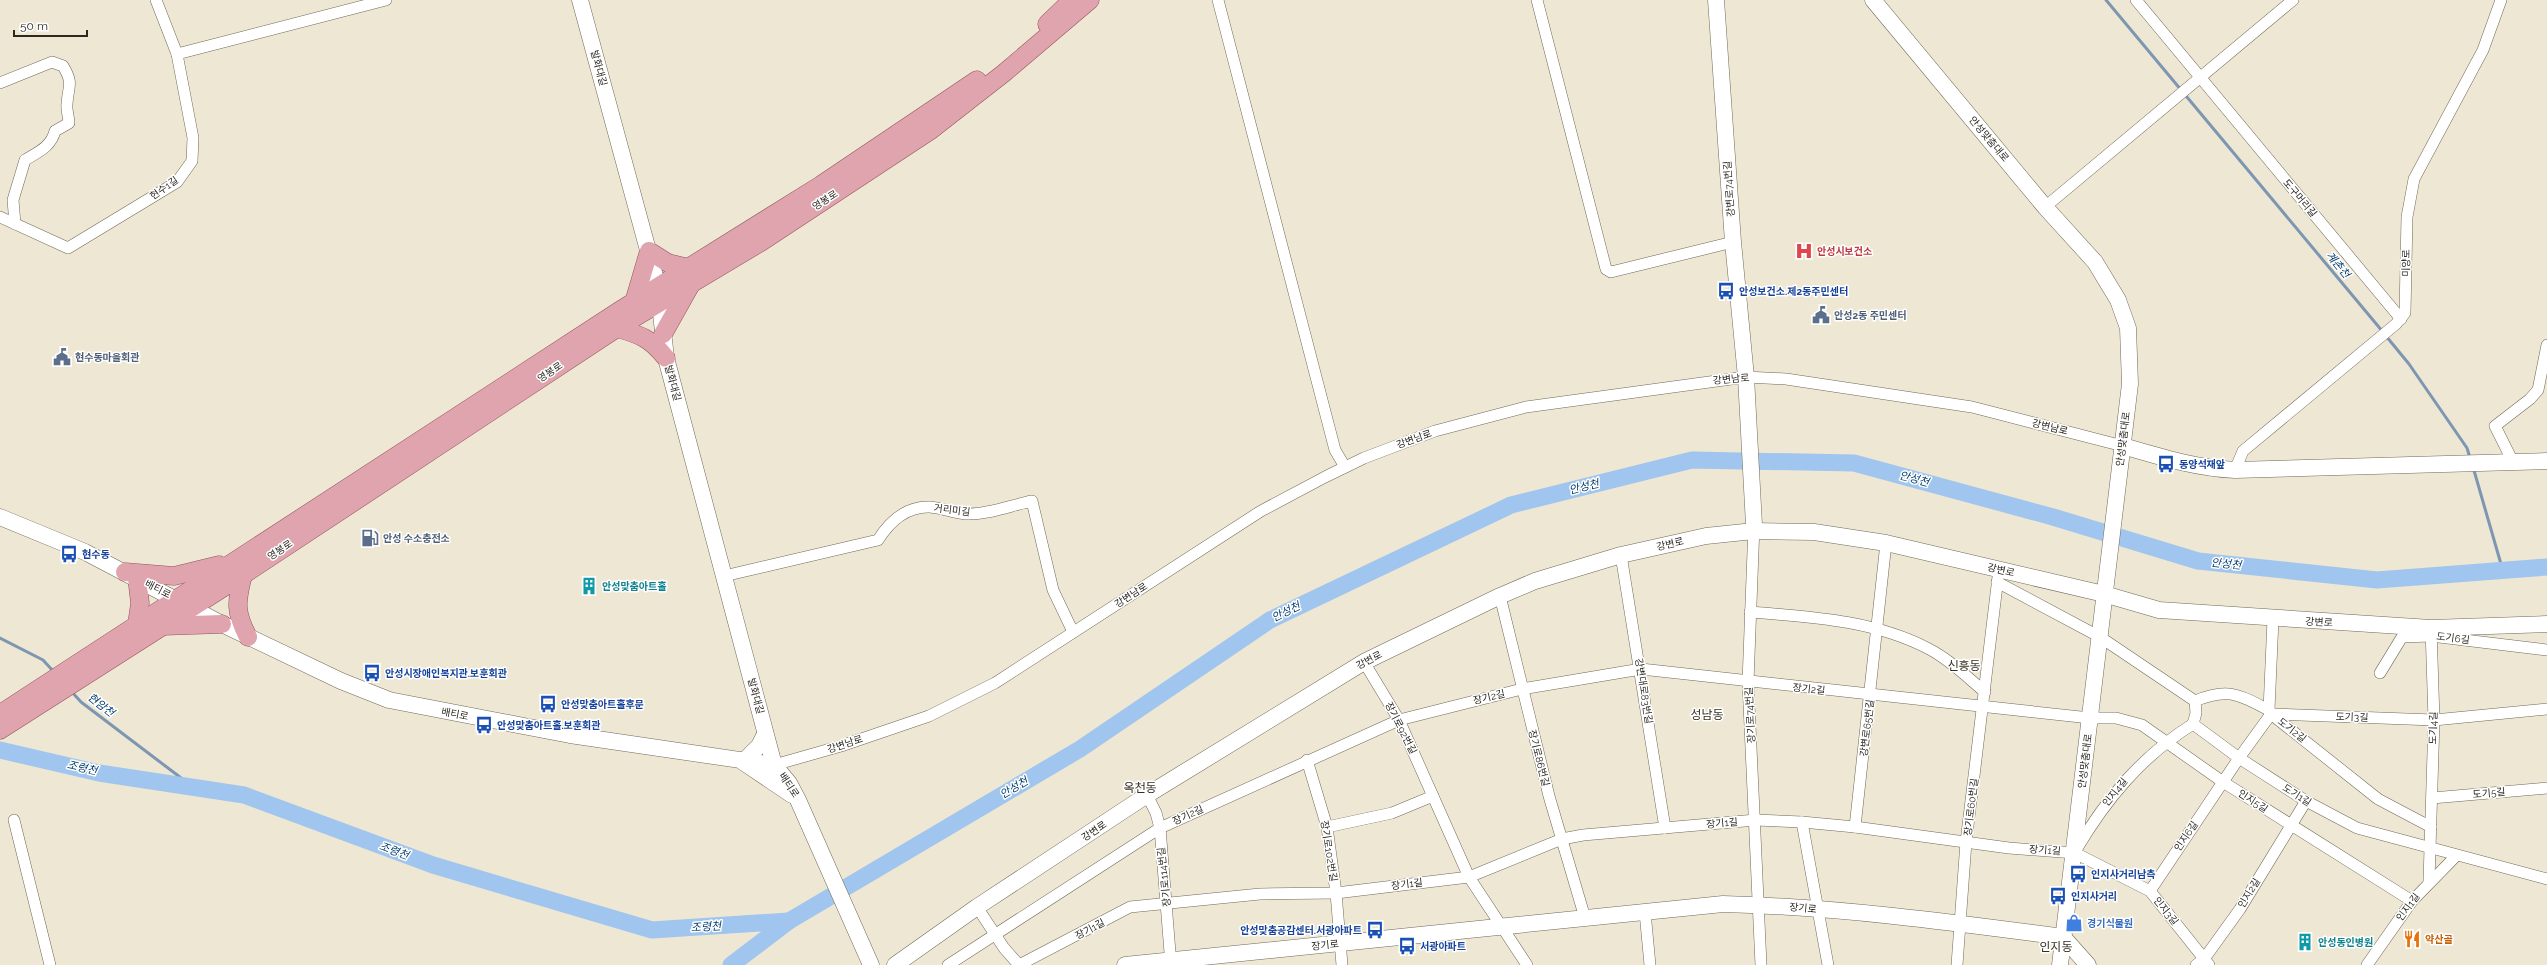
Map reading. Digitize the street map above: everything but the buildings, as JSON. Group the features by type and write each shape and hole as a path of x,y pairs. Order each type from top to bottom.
{"main road":[{"name":"발화대길","path":"580,0 659,295 666,358 774,765"},
{"name":"영봉로","path":"0,730 127,640 137,624 184,603 617,328 659,295 690,276 998,66 1072,0"},
{"name":"영봉로","path":"690,276 761,242 931,130 1004,74 1090,0"},
{"name":"강변로74번길","path":"1716,0 1733,242 1746,377 1754,528"},
{"name":"안성맞춤대로","path":"1873,0 2045,207 2095,262 2118,300 2128,328 2130,384 2075,853 2060,965"},
{"path":"634,302 648,251 690,276 663,334"},
{"name":"영봉로","path":"242,567 634,302 659,295"},
{"path":"617,328 644,336 654,342 666,358"},
{"path":"2122,451 2182,464 2206,468 2235,470 2547,461"},
{"name":"배티로","path":"0,517 85,552 248,637 341,681 389,700 562,733 743,762 774,765 785,785 798,800 871,965"},
{"name":"강변로","path":"895,965 977,906 1148,795 1364,662 1500,596 1535,581 1621,555 1706,536 1754,528 1814,532 1886,543 1998,576 2105,591 2159,610 2431,632 2547,624"},
{"path":"137,624 140,603 131,575 174,576 242,567 236,604 240,622 248,637"},
{"name":"영봉로","path":"0,714 127,640 162,626 184,603"},
{"path":"162,626 222,624"},
{"path":"766,734 759,746 743,762 785,785"},
{"name":"장기로","path":"1125,965 1171,963 1723,904 1758,905 1961,923 2063,937"},
{"path":"2039,934 2066,913 2087,965"},
{"path":"2063,937 2087,965"}],"street":[{"name":"현수1길","path":"2,218 68,248 177,182 192,161 193,138 176,54 156,0"},
{"path":"176,54 386,0"},
{"path":"1218,0 1335,450 1345,467"},
{"path":"1537,0 1606,269 1611,272 1733,242"},
{"name":"도구머리길","path":"2136,0 2197,80 2399,322"},
{"path":"2045,207 2293,0"},
{"name":"미양로","path":"2399,322 2406,308 2407,217 2414,179 2483,50 2501,0"},
{"path":"0,83 52,62 63,66 70,77 71,88 67,105 69,123 55,132 53,140 46,147 25,160 13,200 15,224"},
{"path":"2235,470 2243,451 2399,322"},
{"path":"2513,462 2495,426 2530,399 2538,390 2547,345"},
{"name":"강변남로","path":"774,765 841,746 929,716 995,683 1261,511 1345,467 1435,431 1526,407 1746,377 1786,379 1972,407 2122,451"},
{"name":"거리미길","path":"724,576 878,540 886,527 896,517 919,508 930,507 967,514 1032,501 1053,590 1073,632"},
{"name":"장기로74번길","path":"1754,528 1748,682 1756,820 1761,965"},
{"name":"강변로65번길","path":"1856,827 1886,543"},
{"name":"강변대로83번길","path":"1621,555 1641,669 1665,828"},
{"path":"1998,576 2100,637 2195,701 2196,713 2193,724"},
{"name":"장기로60번길","path":"1961,923 1966,842 1998,576"},
{"name":"장기로86번길","path":"1500,596 1522,689 1562,839 1586,918"},
{"path":"1750,612 1836,619 1878,630 1930,649 1985,692"},
{"path":"2270,712 2273,619"},
{"name":"도기6길","path":"2380,673 2402,637 2431,632 2547,650"},
{"name":"도기4길","path":"2429,881 2434,720 2431,632"},
{"name":"장기로92번길","path":"1364,662 1399,720 1469,877 1500,927 1527,965"},
{"name":"장기2길","path":"948,965 1160,828 1307,760 1399,720 1522,689 1641,669 1871,696 1983,706 2090,718"},
{"name":"도기2길","path":"2195,701 2211,694 2237,694 2270,712 2378,799 2431,827"},
{"path":"2434,720 2547,709"},
{"name":"도기3길","path":"2270,712 2434,720"},
{"name":"인지6길","path":"2150,891 2270,712"},
{"name":"인지5길","path":"2090,718 2116,718 2142,725 2167,741 2223,782 2412,901"},
{"name":"인지4길","path":"2075,853 2093,820 2123,782 2167,741 2193,724"},
{"name":"도기1길","path":"2193,724 2239,758 2306,802 2357,828 2430,846 2456,856 2547,879"},
{"name":"장기로102번길","path":"1307,760 1327,827 1336,893 1342,965"},
{"name":"도기5길","path":"2432,798 2547,788"},
{"name":"장기로114번길","path":"1148,795 1156,813 1160,828 1168,904 1171,963"},
{"path":"1327,827 1392,813 1432,796"},
{"name":"인지2길","path":"2203,963 2240,909 2290,825 2306,802"},
{"path":"14,820 50,965"},
{"name":"장기1길","path":"1019,965 1130,907 1260,894 1336,893 1469,877 1562,839 1583,835 1756,820 1802,822 1856,827 1966,842 2075,853"},
{"path":"1802,822 1828,965"},
{"name":"인지3길","path":"2075,853 2150,891 2203,963"},
{"name":"인지1길","path":"2368,965 2412,901 2429,881 2456,856"},
{"path":"977,906 994,934 1019,965"},
{"path":"1645,912 1650,965"},
{"path":"1957,965 1961,923"}],"waterway":[{"name":"계촌천","path":"2106,0 2383,332"},
{"name":"계촌천","path":"2386,336 2409,364 2467,448 2470,458"},
{"name":"안성천","path":"731,965 789,921 1080,749 1270,620 1511,505 1692,460 1854,463 2053,517 2198,561 2377,580 2547,567"},
{"name":"계촌천","path":"2473,467 2503,571"},
{"name":"현암천","path":"0,638 43,660 54,672"},
{"name":"현암천","path":"71,691 81,702 193,787"},
{"name":"조령천","path":"0,750 99,773 244,795 433,865 652,930 789,921"}],"place":[{"name":"안성시보건소","path":"1804,251"},
{"name":"안성보건소.제2동주민센터","path":"1726,291"},
{"name":"안성2동 주민센터","path":"1821,315"},
{"name":"현수동마을회관","path":"62,357"},
{"name":"동양석재앞","path":"2166,464"},
{"name":"안성 수소충전소","path":"370,538"},
{"name":"현수동","path":"69,554"},
{"name":"안성맞춤아트홀","path":"589,586"},
{"name":"안성시장애인복지관.보훈회관","path":"372,673"},
{"name":"안성맞춤아트홀후문","path":"548,704"},
{"name":"안성맞춤아트홀.보훈회관","path":"484,725"},
{"name":"인지사거리남측","path":"2078,874"},
{"name":"인지사거리","path":"2058,896"},
{"name":"경기식물원","path":"2074,923"},
{"name":"안성맞춤공감센터.서광아파트","path":"1375,930"},
{"name":"약산골","path":"2412,939"},
{"name":"안성동인병원","path":"2305,942"},
{"name":"서광아파트","path":"1407,946"}],"district":[{"name":"신흥동","path":"1964,666"},
{"name":"성남동","path":"1707,715"},
{"name":"옥천동","path":"1140,788"},
{"name":"인지동","path":"2056,947"}]}
